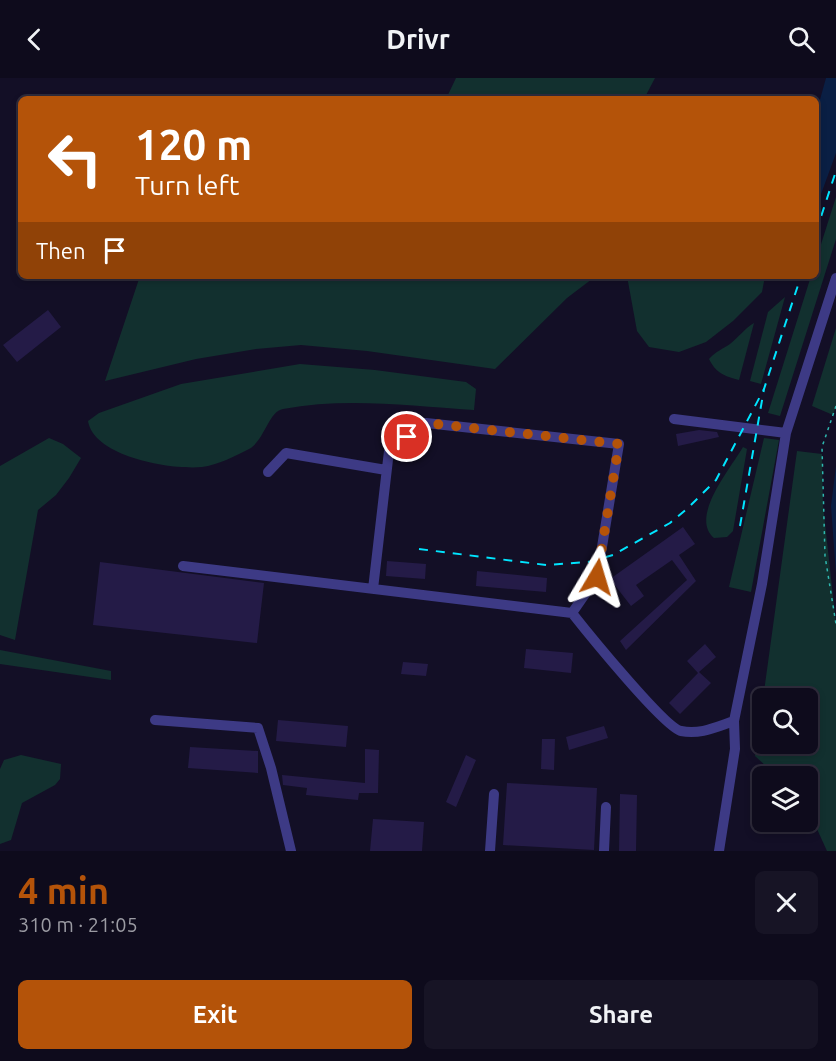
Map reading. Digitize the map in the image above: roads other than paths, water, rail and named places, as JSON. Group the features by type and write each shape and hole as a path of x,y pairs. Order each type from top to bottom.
{"street":[{"path":"719,851 735,748 734,721 762,584 786,433 836,278"},
{"path":"674,418 786,433"},
{"path":"373,589 389,451 426,423 619,444 597,577 572,613"},
{"path":"268,472 286,453 386,470"},
{"path":"183,566 572,613 623,674 678,731 697,733 734,721"},
{"path":"155,720 258,728 271,768 291,851"},
{"path":"490,851 494,794"},
{"path":"604,851 606,807"}],"water":[{"path":"826,78 836,78 836,153 819,200 819,103"},
{"path":"836,466 836,574 831,506"}],"railway":[{"path":"819,223 836,171"},
{"path":"740,526 764,389 800,279"},
{"path":"419,549 546,565 588,562 613,555 670,523 716,480 764,389"}]}
